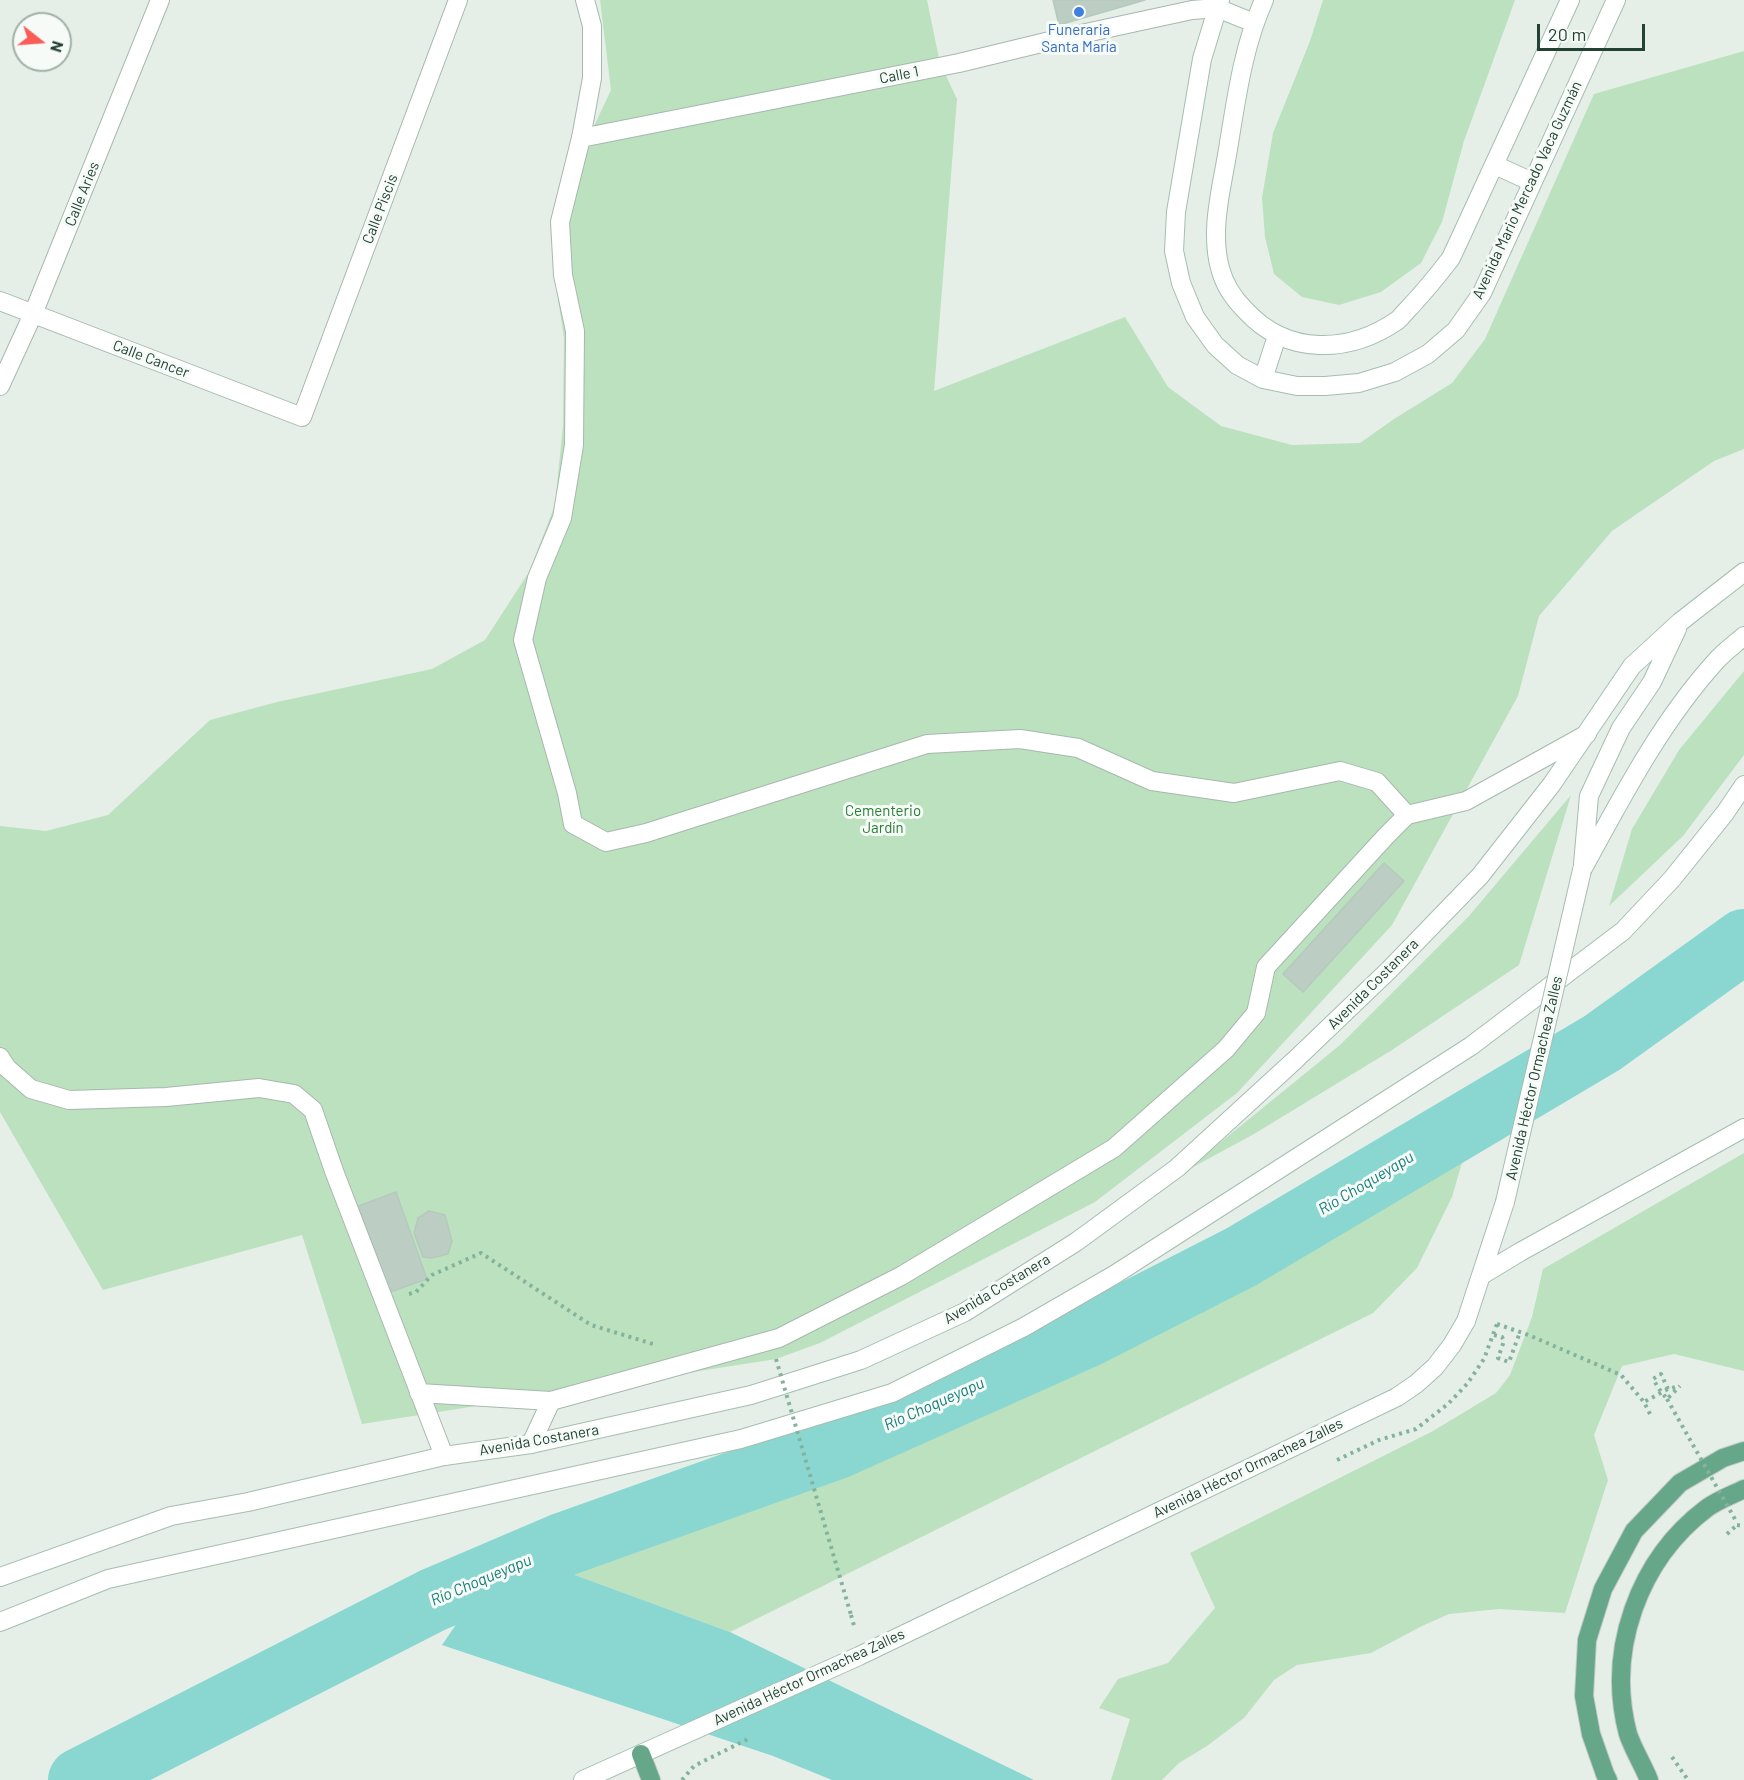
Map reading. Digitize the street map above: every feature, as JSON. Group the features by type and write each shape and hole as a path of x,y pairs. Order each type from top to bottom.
{"main road":[{"name":"Calle Aries","path":"0,386 33,314 160,0"},
{"name":"Calle Piscis","path":"302,417 458,0"},
{"path":"585,0 592,26 592,78 581,138 560,222 563,275 575,331 574,446 562,518 537,578 523,640 567,793 573,824 606,842 646,833 927,744 1020,739 1078,748 1152,781 1234,793 1340,771 1377,782 1407,815"},
{"path":"1264,0 1254,23 1242,65 1215,238 1220,267 1231,295 1254,321 1277,336 1299,344 1343,344 1366,337 1398,319 1428,288 1452,258 1570,0"},
{"name":"Avenida Mario Mercado Vaca Guzmán","path":"1218,4 1202,59 1176,212 1174,251 1181,283 1195,317 1215,345 1237,365 1263,379 1297,386 1325,386 1359,383 1395,372 1428,354 1456,330 1482,293 1616,0"},
{"path":"1218,4 1254,23"},
{"name":"Calle 1","path":"581,138 959,63 1218,4"},
{"path":"1495,165 1532,182"},
{"name":"Calle Cancer","path":"0,301 302,417"},
{"path":"1263,379 1277,336"},
{"name":"Avenida Costanera","path":"0,1577 171,1515 248,1502 444,1456 531,1444 751,1395 861,1360 965,1312 1076,1242 1177,1168 1295,1060 1389,970 1480,876 1552,784 1632,666 1680,622 1744,572"},
{"path":"1582,870 1589,796 1621,728 1652,682 1680,622"},
{"path":"1582,870 1642,761 1668,723 1717,660 1744,636"},
{"path":"419,1393 551,1401 779,1338 901,1276 1114,1148 1226,1049 1256,1013 1266,967 1407,815 1466,801 1587,734"},
{"path":"0,1622 108,1579 741,1439 892,1393 1024,1327 1114,1275 1471,1046 1623,931 1672,879 1725,813 1744,785"},
{"name":"Avenida Héctor Ormachea Zalles","path":"583,1780 859,1656 1397,1396 1416,1384 1435,1367 1452,1345 1466,1321 1505,1202 1582,870"},
{"path":"0,1057 6,1068 32,1089 69,1100 166,1097 259,1088 294,1094 313,1110 334,1171 444,1456"},
{"path":"1482,1275 1744,1128"},
{"path":"531,1444 551,1401"},
{"path":"1608,1780 1591,1734 1584,1696 1587,1640 1603,1589 1634,1531 1680,1483 1723,1458 1744,1451"},
{"path":"1649,1780 1629,1736 1620,1692 1622,1648 1635,1601 1658,1560 1682,1530 1709,1507 1744,1489"},
{"path":"641,1754 651,1780"}],"path":[{"path":"384,1302 416,1292 432,1275 481,1253 591,1324 654,1344"},
{"path":"1497,1324 1621,1375 1644,1402 1650,1414"},
{"path":"1494,1335 1502,1337 1504,1341 1498,1358 1509,1362 1522,1333"},
{"path":"776,1359 855,1630"},
{"path":"1668,1389 1661,1374 1653,1379 1667,1399 1736,1521 1744,1526"},
{"path":"1644,1402 1668,1389 1680,1386 1667,1399"},
{"path":"1728,1522 1736,1521"},
{"path":"1727,1534 1736,1521"},
{"path":"1670,1754 1688,1780"}],"green space":[{"name":"Cementerio Jardín","path":"600,0 927,0 940,63 957,99 934,391 1125,317 1168,387 1221,426 1292,445 1360,443 1452,383 1485,339 1594,94 1744,51 1744,449 1714,461 1612,531 1539,616 1518,696 1392,925 1237,1093 1095,1202 820,1343 776,1359 362,1424 302,1235 103,1290 0,1112 0,826 46,831 108,815 210,720 277,702 432,669 485,640 529,572 555,505 563,425 564,338 554,273 561,196 611,90"},
{"path":"1323,0 1515,0 1464,141 1442,222 1421,263 1381,292 1339,305 1302,297 1274,274 1265,237 1262,198 1273,133 1310,41"},
{"path":"1744,671 1744,755 1683,836 1609,906 1632,829 1679,750"},
{"path":"1571,795 1519,965 1392,1050 1254,1134 1184,1172 1340,1045 1469,916"},
{"path":"1474,1121 1452,1197 1417,1268 1373,1313 730,1632 507,1550 868,1433 993,1380 1233,1269 1378,1184"},
{"path":"1744,1153 1744,1371 1674,1354 1622,1366 1594,1435 1608,1480 1565,1613 1499,1609 1449,1614 1371,1653 1297,1665 1274,1680 1244,1718 1207,1746 1179,1763 1162,1780 1111,1780 1130,1719 1099,1708 1118,1679 1168,1663 1215,1608 1190,1553 1433,1431 1496,1393 1510,1375 1532,1317 1543,1269"}],"water":[{"path":"507,1550 730,1632 1034,1780 832,1780 773,1756 442,1645"}],"building":[{"name":"Funeraria Santa María","path":"1053,0 1145,0 1059,25"},
{"path":"1384,863 1404,881 1303,992 1283,974"},
{"path":"396,1192 427,1279 387,1293 356,1207"},
{"path":"429,1211 445,1215 452,1241 448,1254 432,1258 423,1257 414,1233 418,1218"}],"waterway":[{"name":"Río Choqueyapu","path":"80,1780 433,1600 562,1545 837,1447 1088,1335 1241,1257 1602,1043 1744,941"}],"place":[{"name":"Funeraria Santa María","path":"1079,12"}]}
